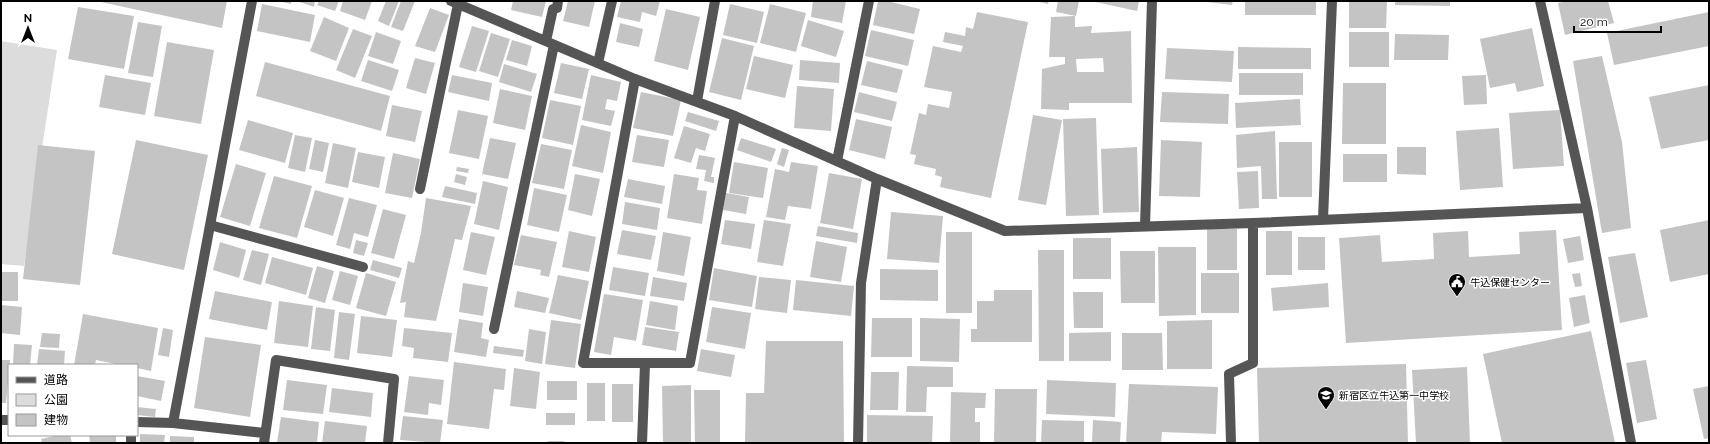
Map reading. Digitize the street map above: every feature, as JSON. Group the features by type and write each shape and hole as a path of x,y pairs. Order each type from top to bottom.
{"street":[{"path":"173,423 252,1"},
{"path":"494,329 550,43 553,9 557,8 558,1"},
{"path":"598,63 612,1"},
{"path":"697,101 715,1"},
{"path":"837,161 869,1"},
{"path":"1145,226 1152,1"},
{"path":"1323,219 1332,1"},
{"path":"1540,1 1587,208 1631,443"},
{"path":"420,189 455,2 470,5 550,43 636,79 734,116 877,179 1005,231 1252,223 1587,208"},
{"path":"636,79 583,363 690,363 734,116"},
{"path":"858,443 861,282 877,179"},
{"path":"1231,443 1229,374 1252,363 1252,223"},
{"path":"210,225 363,267"},
{"path":"138,422 173,423 264,438 276,360 394,379 388,443"},
{"path":"642,443 645,364"}],"green space":[{"path":"1,41 57,50 24,266 1,264"}],"building":[{"path":"96,1 227,1 222,28"},
{"path":"278,1 291,1 291,4"},
{"path":"297,1 315,1 314,7"},
{"path":"319,1 339,1 335,11 317,5"},
{"path":"343,1 372,1 365,20 340,11"},
{"path":"386,1 399,1 389,26 378,21"},
{"path":"401,1 415,1 403,31 391,27"},
{"path":"513,1 546,1 542,17 511,10"},
{"path":"568,1 595,1 589,27 563,21"},
{"path":"621,1 660,1 656,16 642,12 640,22 617,17"},
{"path":"813,1 846,1 842,23 811,17"},
{"path":"878,1 887,1 920,9 914,34 873,25"},
{"path":"1035,1 1049,1 1048,4"},
{"path":"1058,1 1079,1 1076,16 1056,12"},
{"path":"1091,1 1139,1 1137,11"},
{"path":"1198,1 1233,1 1232,5"},
{"path":"1245,1 1316,1 1316,15 1245,15"},
{"path":"1349,1 1387,1 1386,28 1349,28"},
{"path":"1395,1 1450,1 1450,6 1395,5"},
{"path":"1568,1 1608,1 1614,23 1565,35 1558,3"},
{"path":"262,4 315,15 310,42 257,31"},
{"path":"730,4 764,12 757,43 723,35"},
{"path":"770,4 806,13 796,52 760,43"},
{"path":"78,7 134,16 124,69 68,59"},
{"path":"430,8 449,15 435,52 415,46"},
{"path":"666,9 700,17 688,70 654,61"},
{"path":"977,12 1028,22 991,198 940,187 942,177 935,175 936,169 914,164 916,155 910,154 919,113 926,115 928,104 949,108 952,92 924,87 933,46 961,52 963,46 943,42 945,32 965,36 966,27 973,29"},
{"path":"1709,12 1709,46 1614,65 1607,33"},
{"path":"1075,16 1075,27 1092,26 1091,33 1131,31 1132,103 1069,103 1069,110 1041,109 1042,69 1065,64 1065,57 1049,57 1051,17","holes":["1103,58 1104,72 1077,72 1076,59"]},
{"path":"324,17 349,28 336,61 310,51"},
{"path":"808,20 844,31 836,57 801,46"},
{"path":"138,22 162,26 153,77 128,73"},
{"path":"620,23 643,29 639,47 616,42"},
{"path":"472,26 489,31 476,72 459,67"},
{"path":"1532,28 1544,86 1517,92 1515,83 1490,88 1480,39"},
{"path":"353,29 372,36 355,78 336,70"},
{"path":"871,30 914,40 908,66 865,56"},
{"path":"376,32 401,41 393,64 368,56"},
{"path":"1349,32 1389,32 1389,67 1349,67"},
{"path":"491,33 510,39 498,77 479,71"},
{"path":"1395,34 1449,35 1448,60 1394,60"},
{"path":"722,38 754,46 741,100 709,92"},
{"path":"512,40 532,46 527,66 506,60"},
{"path":"167,42 214,50 201,124 154,116"},
{"path":"1238,47 1311,48 1311,69 1238,69"},
{"path":"1167,48 1234,51 1232,82 1165,79"},
{"path":"754,56 793,65 785,98 746,89"},
{"path":"1602,56 1622,142 1631,228 1602,233 1573,61"},
{"path":"415,58 435,63 426,94 406,88"},
{"path":"368,60 399,70 392,91 361,81"},
{"path":"800,60 840,63 839,83 799,80"},
{"path":"867,61 903,70 897,93 861,85"},
{"path":"265,62 390,96 381,131 256,96"},
{"path":"561,63 589,69 582,99 554,93"},
{"path":"504,64 537,74 531,92 499,82"},
{"path":"1239,73 1303,73 1303,95 1239,95"},
{"path":"105,75 151,83 145,115 99,107"},
{"path":"452,75 492,83 489,101 448,92"},
{"path":"591,75 621,82 617,101 607,99 605,109 615,111 611,126 582,120"},
{"path":"1486,75 1487,104 1464,105 1462,76"},
{"path":"1343,83 1386,83 1386,144 1342,144"},
{"path":"1709,85 1709,140 1661,149 1649,97"},
{"path":"797,86 834,89 831,131 794,128"},
{"path":"500,89 532,96 525,130 493,123"},
{"path":"641,92 681,100 673,136 633,128"},
{"path":"859,92 897,102 892,121 854,112"},
{"path":"1162,92 1229,94 1228,124 1160,122"},
{"path":"1300,99 1301,125 1236,128 1235,103"},
{"path":"550,100 581,106 573,145 542,138"},
{"path":"392,105 422,111 415,142 386,136"},
{"path":"458,110 488,116 479,159 449,153"},
{"path":"1560,110 1564,166 1513,169 1509,113"},
{"path":"688,112 719,121 716,131 685,121"},
{"path":"1033,115 1062,120 1046,205 1018,200"},
{"path":"1096,118 1099,215 1066,216 1063,119"},
{"path":"856,119 892,127 885,159 849,150"},
{"path":"248,120 293,133 285,163 239,150"},
{"path":"581,125 611,132 603,173 572,166"},
{"path":"684,126 710,134 705,151 696,148 691,163 674,158"},
{"path":"1499,128 1503,187 1460,190 1456,131"},
{"path":"1275,131 1277,199 1262,199 1261,166 1237,168 1236,135"},
{"path":"295,135 312,138 305,172 288,168"},
{"path":"637,135 669,140 664,167 632,162"},
{"path":"490,138 516,143 508,179 482,174"},
{"path":"741,138 776,149 771,162 737,150"},
{"path":"136,140 208,155 184,270 112,254"},
{"path":"315,140 329,143 323,172 309,169"},
{"path":"1161,140 1202,142 1200,197 1159,196"},
{"path":"1279,142 1312,142 1312,197 1279,197"},
{"path":"333,143 356,148 348,188 325,183"},
{"path":"541,144 572,150 564,189 532,183"},
{"path":"38,145 95,151 80,285 23,279"},
{"path":"1137,147 1139,212 1103,213 1101,149"},
{"path":"1397,147 1426,147 1426,175 1397,174"},
{"path":"782,148 789,150 784,167 777,164"},
{"path":"358,152 385,157 379,188 352,182"},
{"path":"393,153 420,159 412,198 385,193"},
{"path":"1343,154 1387,154 1387,182 1343,182"},
{"path":"699,155 715,158 711,177 714,177 714,183 704,181 706,170 696,169"},
{"path":"734,162 768,168 763,198 729,193"},
{"path":"791,162 818,166 811,209 788,206 785,220 766,217 775,169 789,172"},
{"path":"236,164 266,173 250,226 220,217"},
{"path":"457,167 469,169 468,173 456,171"},
{"path":"1258,171 1259,208 1239,209 1237,172"},
{"path":"829,173 862,179 853,229 820,223"},
{"path":"456,174 467,177 465,185 454,182"},
{"path":"575,174 600,179 592,216 568,210"},
{"path":"674,174 699,178 697,190 707,191 702,224 667,218"},
{"path":"274,176 312,186 297,238 259,228"},
{"path":"628,179 665,186 662,204 624,197"},
{"path":"483,181 508,187 499,230 474,224"},
{"path":"445,186 477,193 475,204 442,197"},
{"path":"534,188 567,195 559,232 527,225"},
{"path":"315,190 344,198 333,236 304,227"},
{"path":"726,193 749,197 746,214 723,210"},
{"path":"349,198 377,205 368,237 354,233 350,249 336,245"},
{"path":"426,198 471,206 462,240 455,239 436,321 404,317 406,302 400,303 408,261 414,263 421,233"},
{"path":"625,202 660,208 657,230 622,224"},
{"path":"383,209 406,215 394,259 371,253"},
{"path":"891,212 943,216 939,263 887,259"},
{"path":"725,220 755,224 751,249 721,244"},
{"path":"764,220 791,224 783,266 757,262"},
{"path":"1709,220 1709,274 1670,282 1660,230"},
{"path":"818,226 858,233 857,243 816,236"},
{"path":"1207,229 1237,229 1237,270 1207,270"},
{"path":"622,230 656,236 651,260 617,254"},
{"path":"1556,230 1562,330 1346,343 1339,238 1380,235 1382,262 1434,259 1433,233 1468,231 1469,257 1520,254 1519,232"},
{"path":"569,231 596,237 589,272 562,267"},
{"path":"1266,231 1292,231 1292,275 1266,275"},
{"path":"471,232 495,237 486,275 463,270"},
{"path":"663,232 691,237 684,276 657,271"},
{"path":"946,232 972,232 972,313 946,313"},
{"path":"521,235 557,242 549,277 540,275 541,270 514,265"},
{"path":"1580,236 1584,260 1568,263 1563,239"},
{"path":"1298,237 1325,237 1325,270 1298,270"},
{"path":"1073,238 1111,238 1111,279 1073,279"},
{"path":"356,240 368,243 364,256 353,253"},
{"path":"816,241 847,247 841,282 810,277"},
{"path":"220,242 246,250 239,278 213,270"},
{"path":"1158,247 1196,247 1196,315 1159,316"},
{"path":"252,250 269,254 261,285 243,280"},
{"path":"1038,250 1064,250 1064,361 1039,361"},
{"path":"1120,251 1155,251 1155,303 1121,303"},
{"path":"1635,253 1648,317 1620,323 1608,257"},
{"path":"272,257 313,268 306,295 265,283"},
{"path":"373,260 402,268 399,278 370,270"},
{"path":"317,266 334,271 325,303 308,298"},
{"path":"613,267 649,273 645,296 609,290"},
{"path":"714,268 757,276 752,307 709,300"},
{"path":"880,269 938,270 938,301 880,300"},
{"path":"340,271 358,276 350,305 332,300"},
{"path":"1,272 18,272 18,301 1,301"},
{"path":"366,273 396,282 386,316 356,308"},
{"path":"1201,273 1239,273 1239,313 1201,313"},
{"path":"1580,273 1582,286 1575,287 1572,274"},
{"path":"558,275 589,281 581,320 549,313"},
{"path":"653,277 687,283 684,301 650,296"},
{"path":"759,277 791,280 787,313 755,309"},
{"path":"796,280 854,286 851,316 793,310"},
{"path":"463,283 488,287 483,316 459,312"},
{"path":"1328,283 1329,307 1273,311 1271,288"},
{"path":"994,290 1032,290 1032,342 971,342 971,329 977,329 977,301 994,301"},
{"path":"215,291 272,302 267,330 209,319"},
{"path":"517,291 549,298 545,313 514,307"},
{"path":"1073,292 1103,292 1103,328 1074,328"},
{"path":"604,294 643,300 636,341 614,337 611,355 594,352"},
{"path":"1585,295 1590,323 1574,327 1569,298"},
{"path":"279,301 313,306 308,347 274,343"},
{"path":"650,301 678,306 675,330 646,325"},
{"path":"1,305 22,307 20,335 1,333"},
{"path":"316,307 335,310 330,351 311,349"},
{"path":"712,307 751,313 745,349 706,342"},
{"path":"339,312 355,314 349,360 334,358"},
{"path":"83,314 158,328 151,371 138,368 138,364 116,364 96,360 95,364 74,364"},
{"path":"361,316 397,320 392,357 357,353"},
{"path":"872,318 912,318 912,357 871,357"},
{"path":"920,318 960,319 959,362 920,361"},
{"path":"459,319 483,323 481,338 489,340 486,357 454,352"},
{"path":"551,320 581,324 575,368 545,364"},
{"path":"1212,320 1212,369 1167,369 1167,321"},
{"path":"645,327 679,332 676,351 642,345"},
{"path":"163,328 173,330 169,357 158,355"},
{"path":"404,328 452,333 448,362 413,358 414,348 402,346"},
{"path":"529,329 546,332 542,364 525,361"},
{"path":"1591,331 1615,443 1502,443 1483,354"},
{"path":"1111,332 1111,361 1069,361 1069,333"},
{"path":"42,333 60,334 59,348 40,347"},
{"path":"1122,333 1162,333 1163,370 1122,370"},
{"path":"205,337 261,345 250,417 194,408"},
{"path":"766,341 843,341 844,443 745,443 746,393 764,393"},
{"path":"14,344 32,345 30,364 13,364"},
{"path":"494,346 524,350 523,357 493,353"},
{"path":"39,349 65,351 64,364 37,364"},
{"path":"701,349 735,355 731,377 697,371"},
{"path":"1,360 10,360 10,364 8,364 6,403 1,403"},
{"path":"1646,360 1657,419 1637,423 1626,363"},
{"path":"454,362 506,369 504,390 494,389 489,429 447,424"},
{"name":"新宿区立牛込第一中学校","path":"1406,364 1408,443 1259,443 1257,368"},
{"path":"907,366 953,367 953,387 927,387 926,412 906,412"},
{"path":"1467,367 1470,443 1416,443 1412,370"},
{"path":"514,368 540,372 536,409 510,406"},
{"path":"871,372 899,372 898,410 870,410"},
{"path":"138,376 165,381 161,401 138,396"},
{"path":"409,376 444,380 441,405 429,403 428,415 404,412"},
{"path":"287,380 327,385 323,414 283,410"},
{"path":"1047,380 1116,383 1115,417 1046,414"},
{"path":"547,381 577,381 577,400 547,400"},
{"path":"587,383 605,383 605,421 587,421"},
{"path":"612,384 633,384 633,422 612,422"},
{"path":"1129,384 1218,387 1216,434 1162,432 1161,443 1126,443"},
{"path":"691,385 691,443 663,443 662,386"},
{"path":"1709,386 1709,438 1704,439 1693,389"},
{"path":"332,388 373,393 371,417 329,412"},
{"path":"995,389 1037,389 1036,443 994,443"},
{"path":"694,390 720,390 720,443 695,443"},
{"path":"951,392 986,393 985,408 975,408 975,422 980,422 980,443 950,443"},
{"path":"138,407 156,409 155,417 138,415"},
{"path":"546,413 575,413 575,425 546,425"},
{"path":"867,415 933,416 932,443 867,443"},
{"path":"403,416 443,420 440,443 400,440"},
{"path":"281,417 319,422 317,443 277,443"},
{"path":"1042,420 1084,421 1084,443 1041,443"},
{"path":"1093,420 1121,422 1120,443 1092,443"},
{"path":"325,421 367,426 365,443 322,443"},
{"path":"140,434 165,435 164,443 140,443"},
{"path":"54,436 70,436 72,443 42,443 41,439"},
{"path":"89,436 116,436 116,443 90,443"},
{"path":"170,436 194,437 194,443 170,443"},
{"path":"548,441 564,441 564,443 548,443"}],"place":[{"name":"牛込保健センター","path":"1457,297"},
{"name":"新宿区立牛込第一中学校","path":"1326,410"}]}
